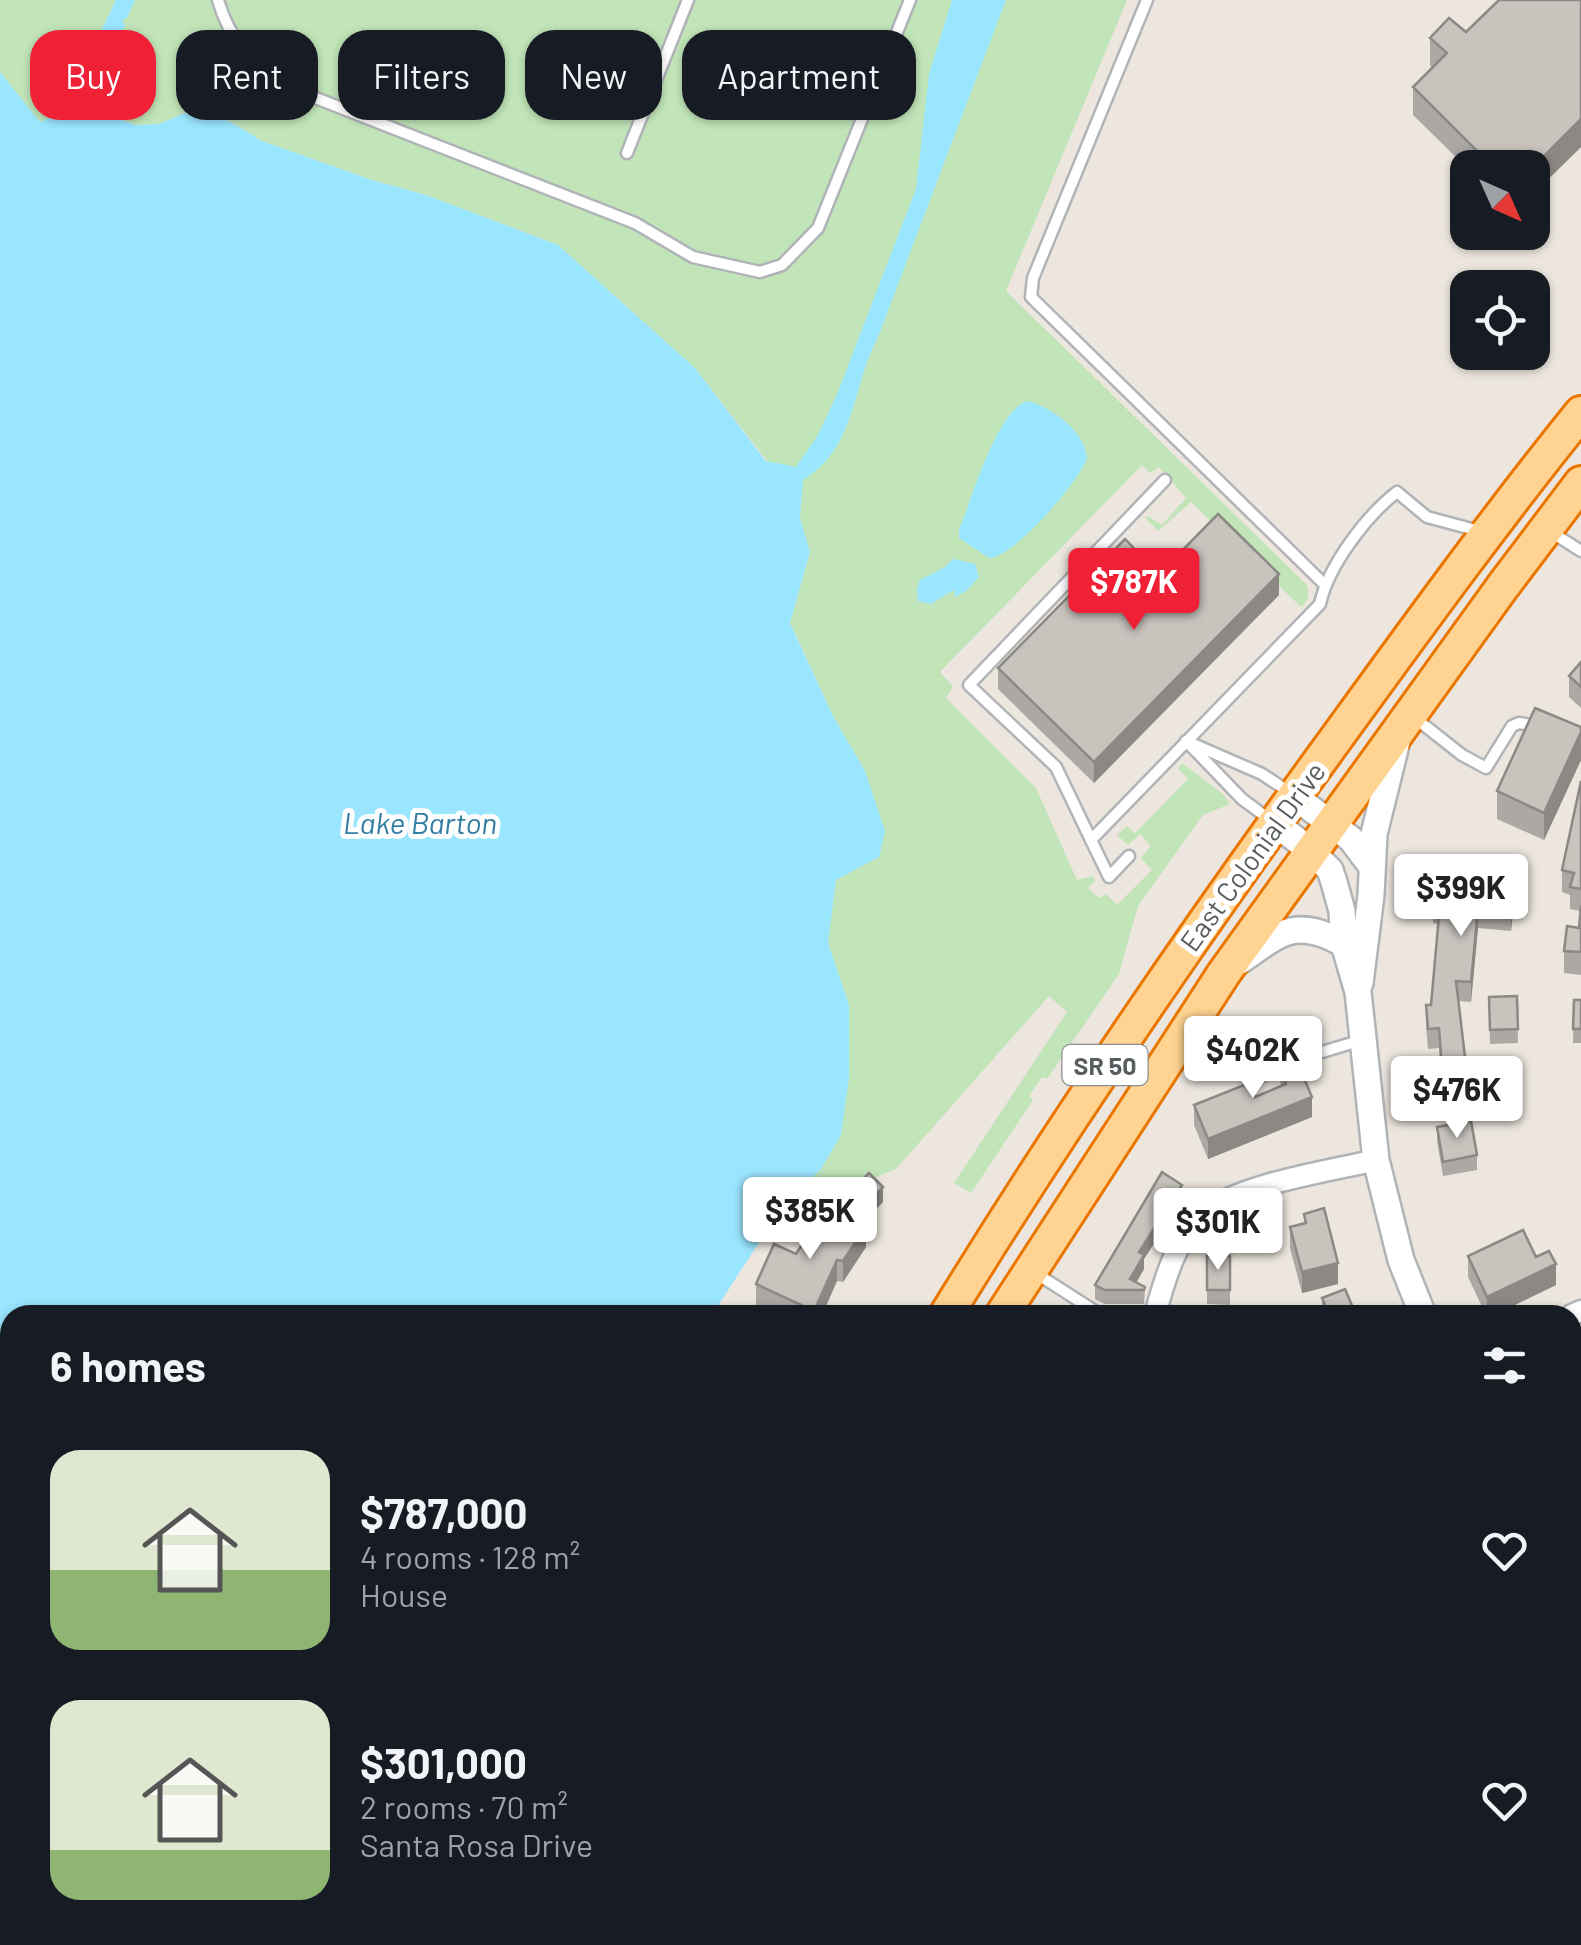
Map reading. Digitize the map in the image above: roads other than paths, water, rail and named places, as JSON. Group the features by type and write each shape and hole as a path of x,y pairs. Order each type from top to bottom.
{"highway":[{"name":"East Colonial Drive","path":"952,1305 1131,1026 1487,532 1581,413"},
{"name":"East Colonial Drive","path":"1008,1305 1224,973 1581,483"}],"street":[{"path":"1358,992 1372,896 1378,810 1405,722"},
{"path":"1294,796 1351,839 1372,867"},
{"path":"1275,823 1312,852 1330,870 1334,882 1342,911 1344,944 1358,992 1376,1160 1401,1260 1419,1305"},
{"path":"1224,973 1283,930 1319,930 1344,944"},
{"path":"1158,1305 1182,1241 1203,1213 1231,1196 1376,1160"}],"lane":[{"path":"218,0 224,22 241,51 280,84 635,223 694,257 760,272 782,266 818,228 910,0"},
{"path":"626,153 688,0"},
{"path":"1147,0 1033,278 1030,297 1324,584"},
{"path":"1129,856 1109,877 1056,768 969,685 1165,480"},
{"path":"1091,840 1320,604 1324,584 1376,508 1398,492 1426,517 1487,532"},
{"path":"1546,528 1581,551"},
{"path":"1405,722 1486,768 1512,726 1528,724 1550,730"},
{"path":"1186,741 1262,774 1294,796"},
{"path":"1186,741 1242,799 1275,823"},
{"path":"1258,1080 1272,1066 1363,1039"},
{"path":"1030,1269 1086,1305"}],"water":[{"name":"Lake Barton","path":"116,0 135,0 127,18 122,20 123,30 102,30"},
{"name":"Lake Barton","path":"952,0 1006,0 869,356 843,434 821,466 803,480 800,518 810,552 790,623 833,716 865,771 885,831 879,857 836,880 828,943 849,1005 849,1078 841,1135 821,1169 780,1210 718,1305 0,1305 0,72 30,110 30,120 123,120 135,125 159,124 176,117 176,120 229,121 262,141 426,195 558,245 695,368 766,461 796,467 818,435 838,392 916,189 929,74"},
{"path":"1027,401 1066,422 1081,439 1087,459 1058,501 1029,533 989,558 959,538 959,530 995,439 1015,409"},
{"path":"953,559 975,564 979,577 955,597 954,590 931,604 918,601 920,580"}]}
